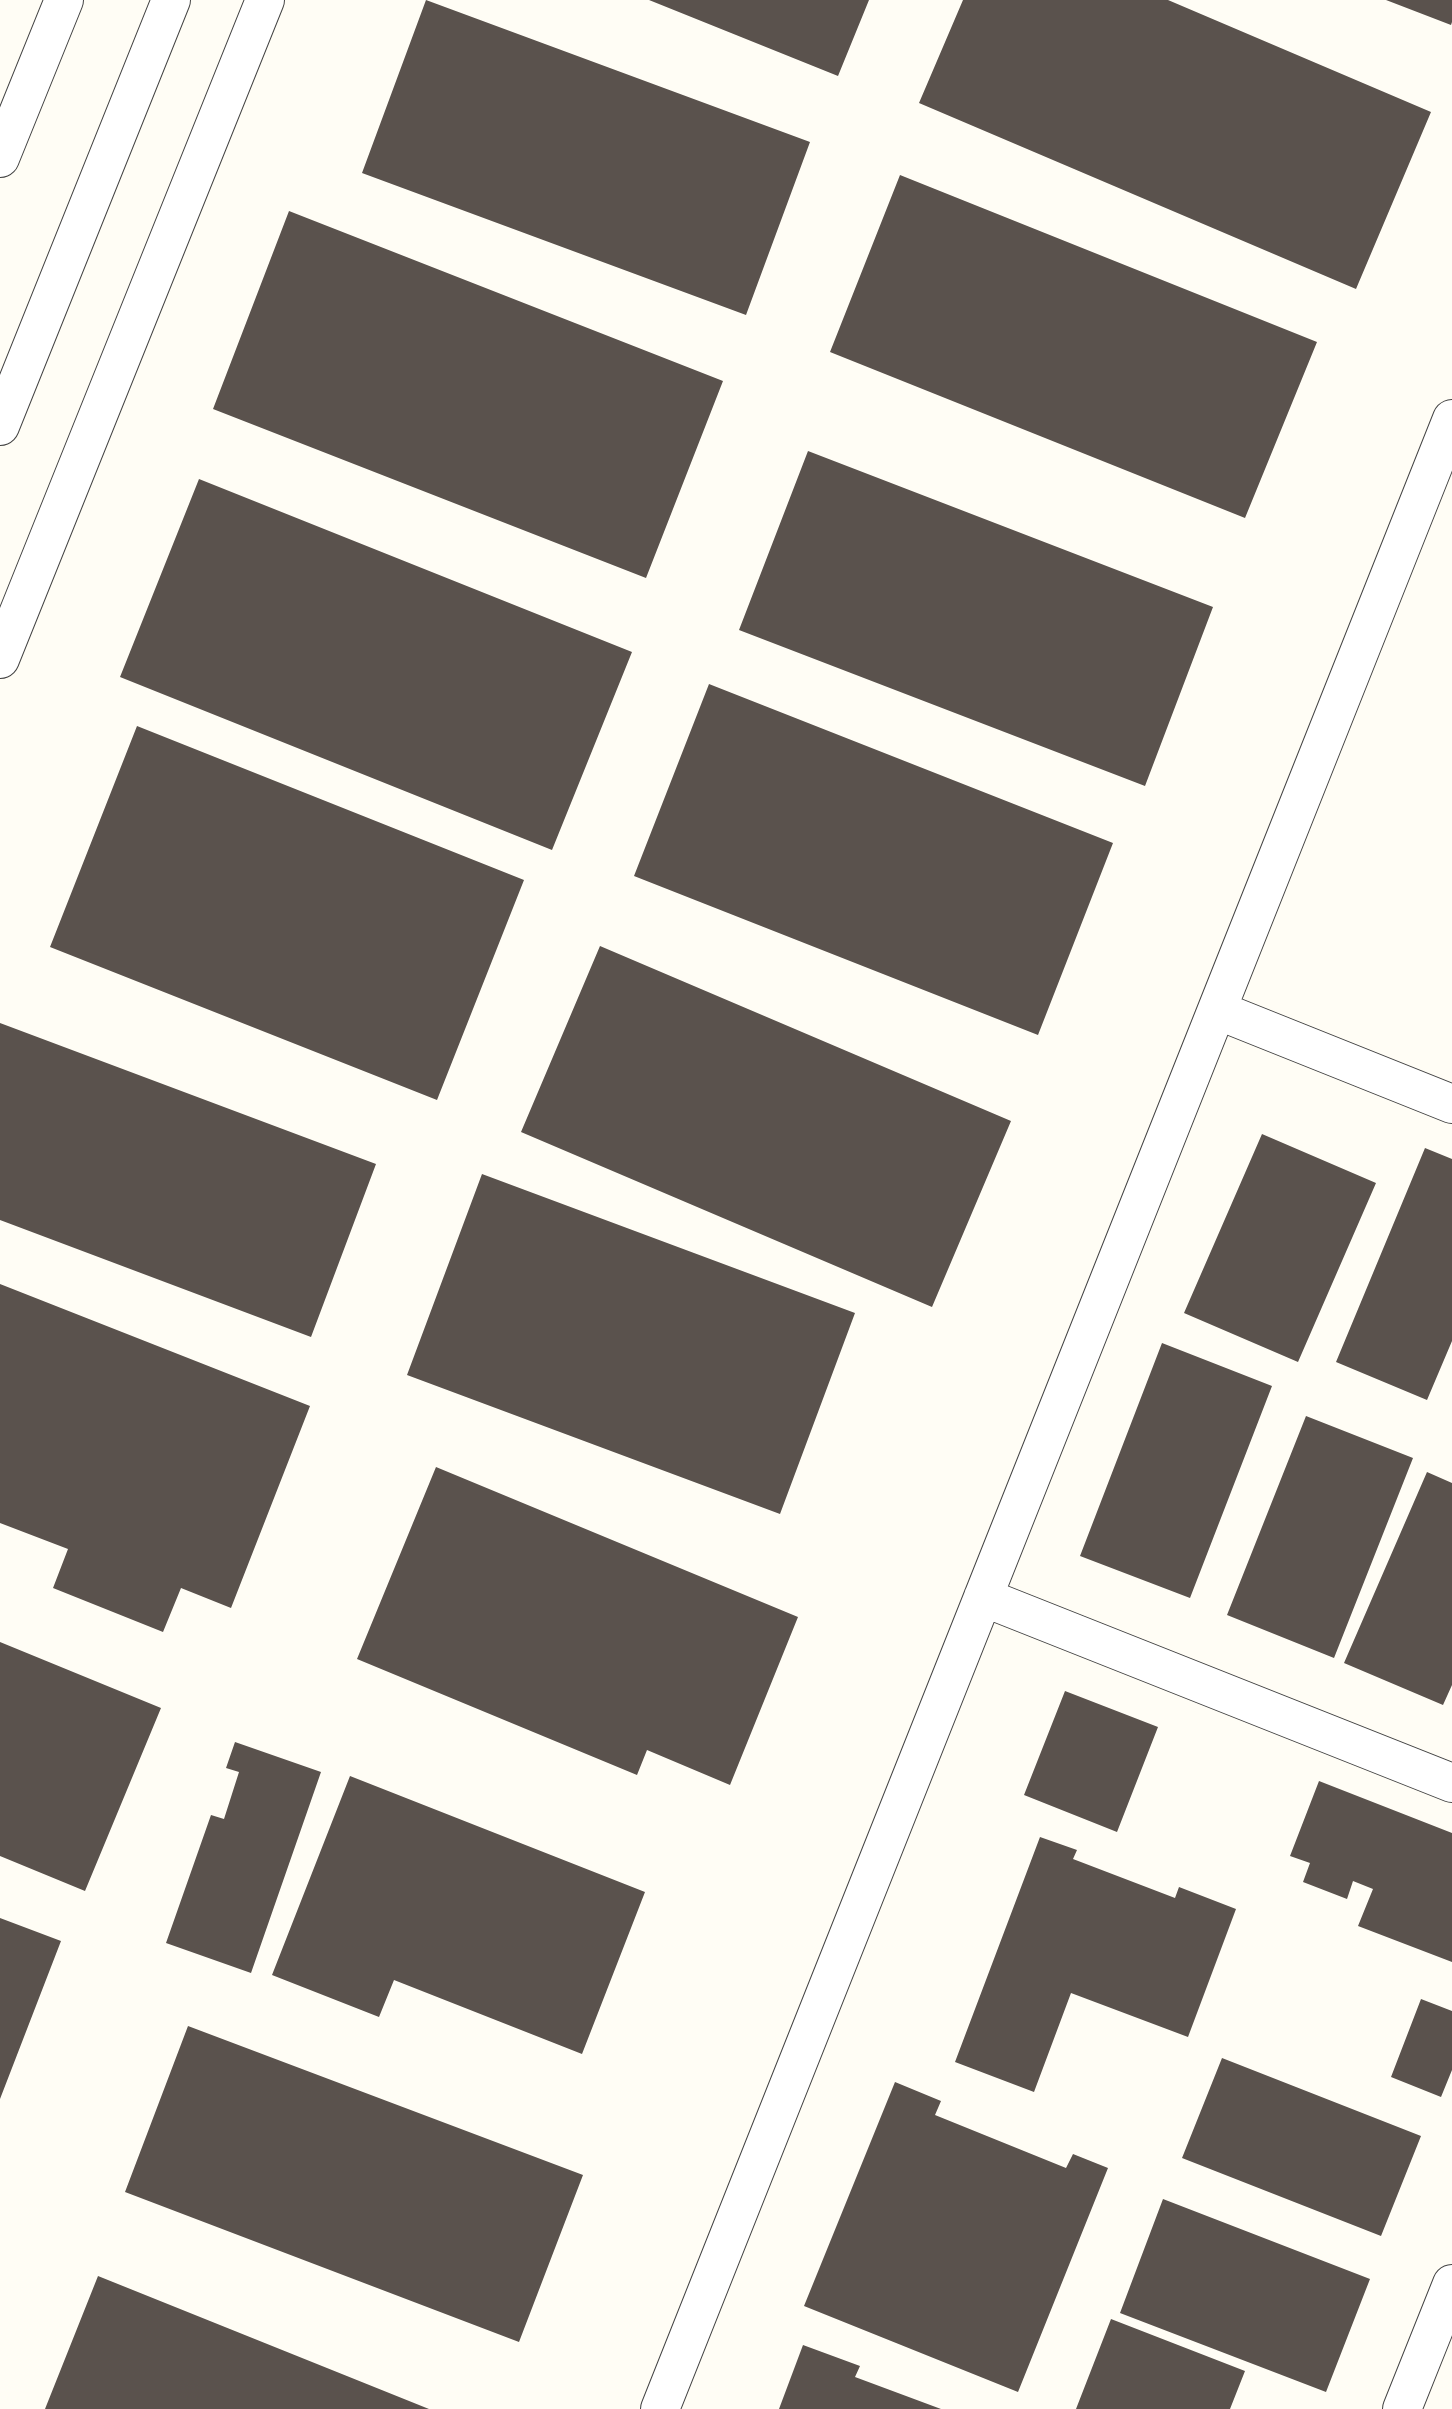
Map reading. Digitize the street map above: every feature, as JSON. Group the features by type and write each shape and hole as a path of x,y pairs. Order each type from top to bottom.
{"street":[{"path":"0,158 64,0"},
{"path":"0,426 171,0"},
{"path":"0,659 265,0"},
{"path":"660,2409 1452,419"},
{"path":"1217,1010 1452,1104"},
{"path":"983,1597 1452,1783"},
{"path":"1402,2409 1452,2284"}],"building":[{"path":"426,0 810,142 746,315 362,173"},
{"path":"649,0 869,0 838,76"},
{"path":"963,0 1168,0 1431,112 1356,289 919,103"},
{"path":"1386,0 1452,0 1451,25"},
{"path":"900,175 1317,342 1245,518 830,352"},
{"path":"289,211 723,381 646,578 213,409"},
{"path":"808,451 1213,607 1145,786 739,630"},
{"path":"199,479 632,652 552,850 120,677"},
{"path":"709,684 1113,843 1038,1035 634,876"},
{"path":"137,726 524,880 437,1100 50,947"},
{"path":"600,946 1011,1121 932,1307 521,1132"},
{"path":"0,1023 376,1164 311,1337 0,1220"},
{"path":"1262,1134 1376,1183 1298,1362 1184,1313"},
{"path":"1425,1148 1452,1159 1452,1341 1427,1400 1336,1362"},
{"path":"482,1174 855,1313 780,1514 407,1375"},
{"path":"0,1284 310,1406 231,1608 181,1588 163,1632 53,1588 68,1549 0,1523"},
{"path":"1162,1343 1272,1386 1190,1598 1080,1556"},
{"path":"1306,1416 1413,1458 1334,1658 1227,1615"},
{"path":"436,1467 798,1617 730,1785 647,1750 637,1775 357,1659"},
{"path":"1427,1472 1452,1483 1452,1685 1443,1705 1344,1663"},
{"path":"0,1642 161,1708 85,1891 0,1856"},
{"path":"1065,1691 1158,1727 1117,1832 1024,1795"},
{"path":"235,1742 321,1772 251,1973 166,1943 211,1815 224,1819 239,1772 226,1768"},
{"path":"350,1776 645,1892 582,2054 394,1980 379,2017 272,1975"},
{"path":"1319,1781 1452,1833 1452,1962 1358,1926 1373,1889 1353,1881 1347,1899 1303,1882 1310,1863 1290,1856"},
{"path":"1040,1837 1077,1850 1073,1859 1175,1898 1179,1887 1236,1909 1188,2037 1071,1993 1034,2092 955,2062"},
{"path":"0,1918 61,1941 0,2099"},
{"path":"1421,1999 1452,2011 1452,2070 1441,2097 1391,2077"},
{"path":"188,2026 583,2175 519,2342 125,2192"},
{"path":"1222,2058 1421,2136 1381,2236 1182,2158"},
{"path":"895,2082 941,2101 935,2115 1066,2168 1073,2154 1108,2168 1018,2392 804,2306"},
{"path":"1163,2199 1370,2279 1326,2392 1120,2313"},
{"path":"98,2276 429,2409 45,2409"},
{"path":"1111,2319 1245,2371 1230,2409 1076,2409"},
{"path":"803,2345 860,2366 855,2377 941,2409 779,2409"}]}
